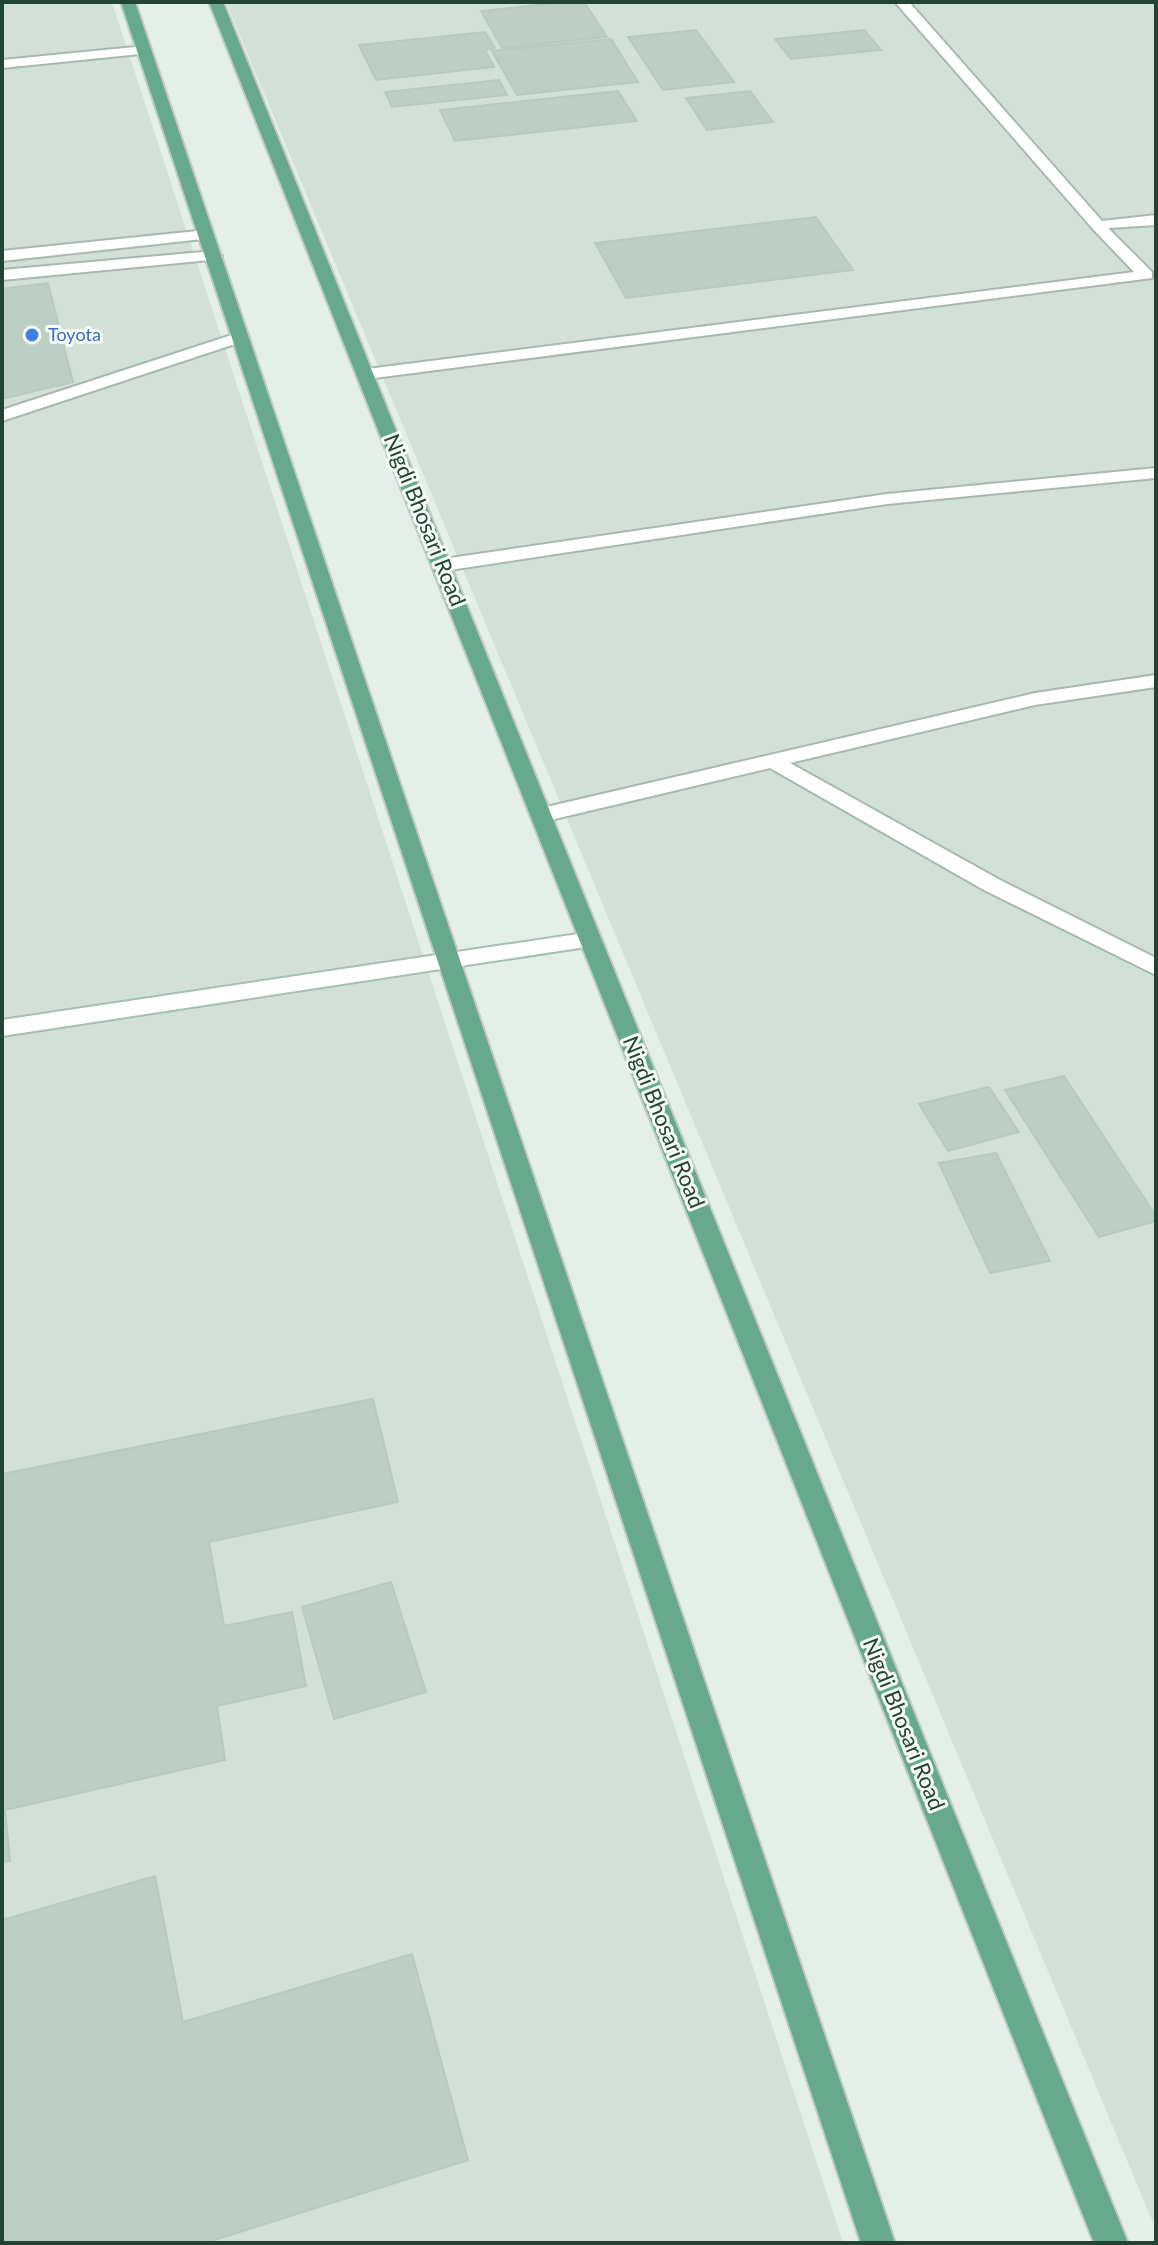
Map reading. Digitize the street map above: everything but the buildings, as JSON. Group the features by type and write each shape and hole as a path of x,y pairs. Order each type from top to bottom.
{"main road":[{"path":"128,2 878,2243"},
{"name":"Nigdi Bhosari Road","path":"216,2 1111,2243"}],"street":[{"path":"367,374 1146,275 1098,226 902,2"},
{"path":"2,64 145,50"},
{"path":"1098,226 1156,220"},
{"path":"2,256 210,246"},
{"path":"2,275 210,246"},
{"path":"2,416 241,337"},
{"path":"443,565 887,499 1156,473"},
{"path":"542,815 1035,699 1156,681"},
{"path":"774,761 791,774 992,885 1156,967"},
{"path":"2,1028 591,940"}],"shaded area":[{"path":"2,2 112,2 843,2243 2,2243"},
{"path":"226,2 1156,2 1156,2230"}],"place":[{"name":"Toyota","path":"32,335"}]}
